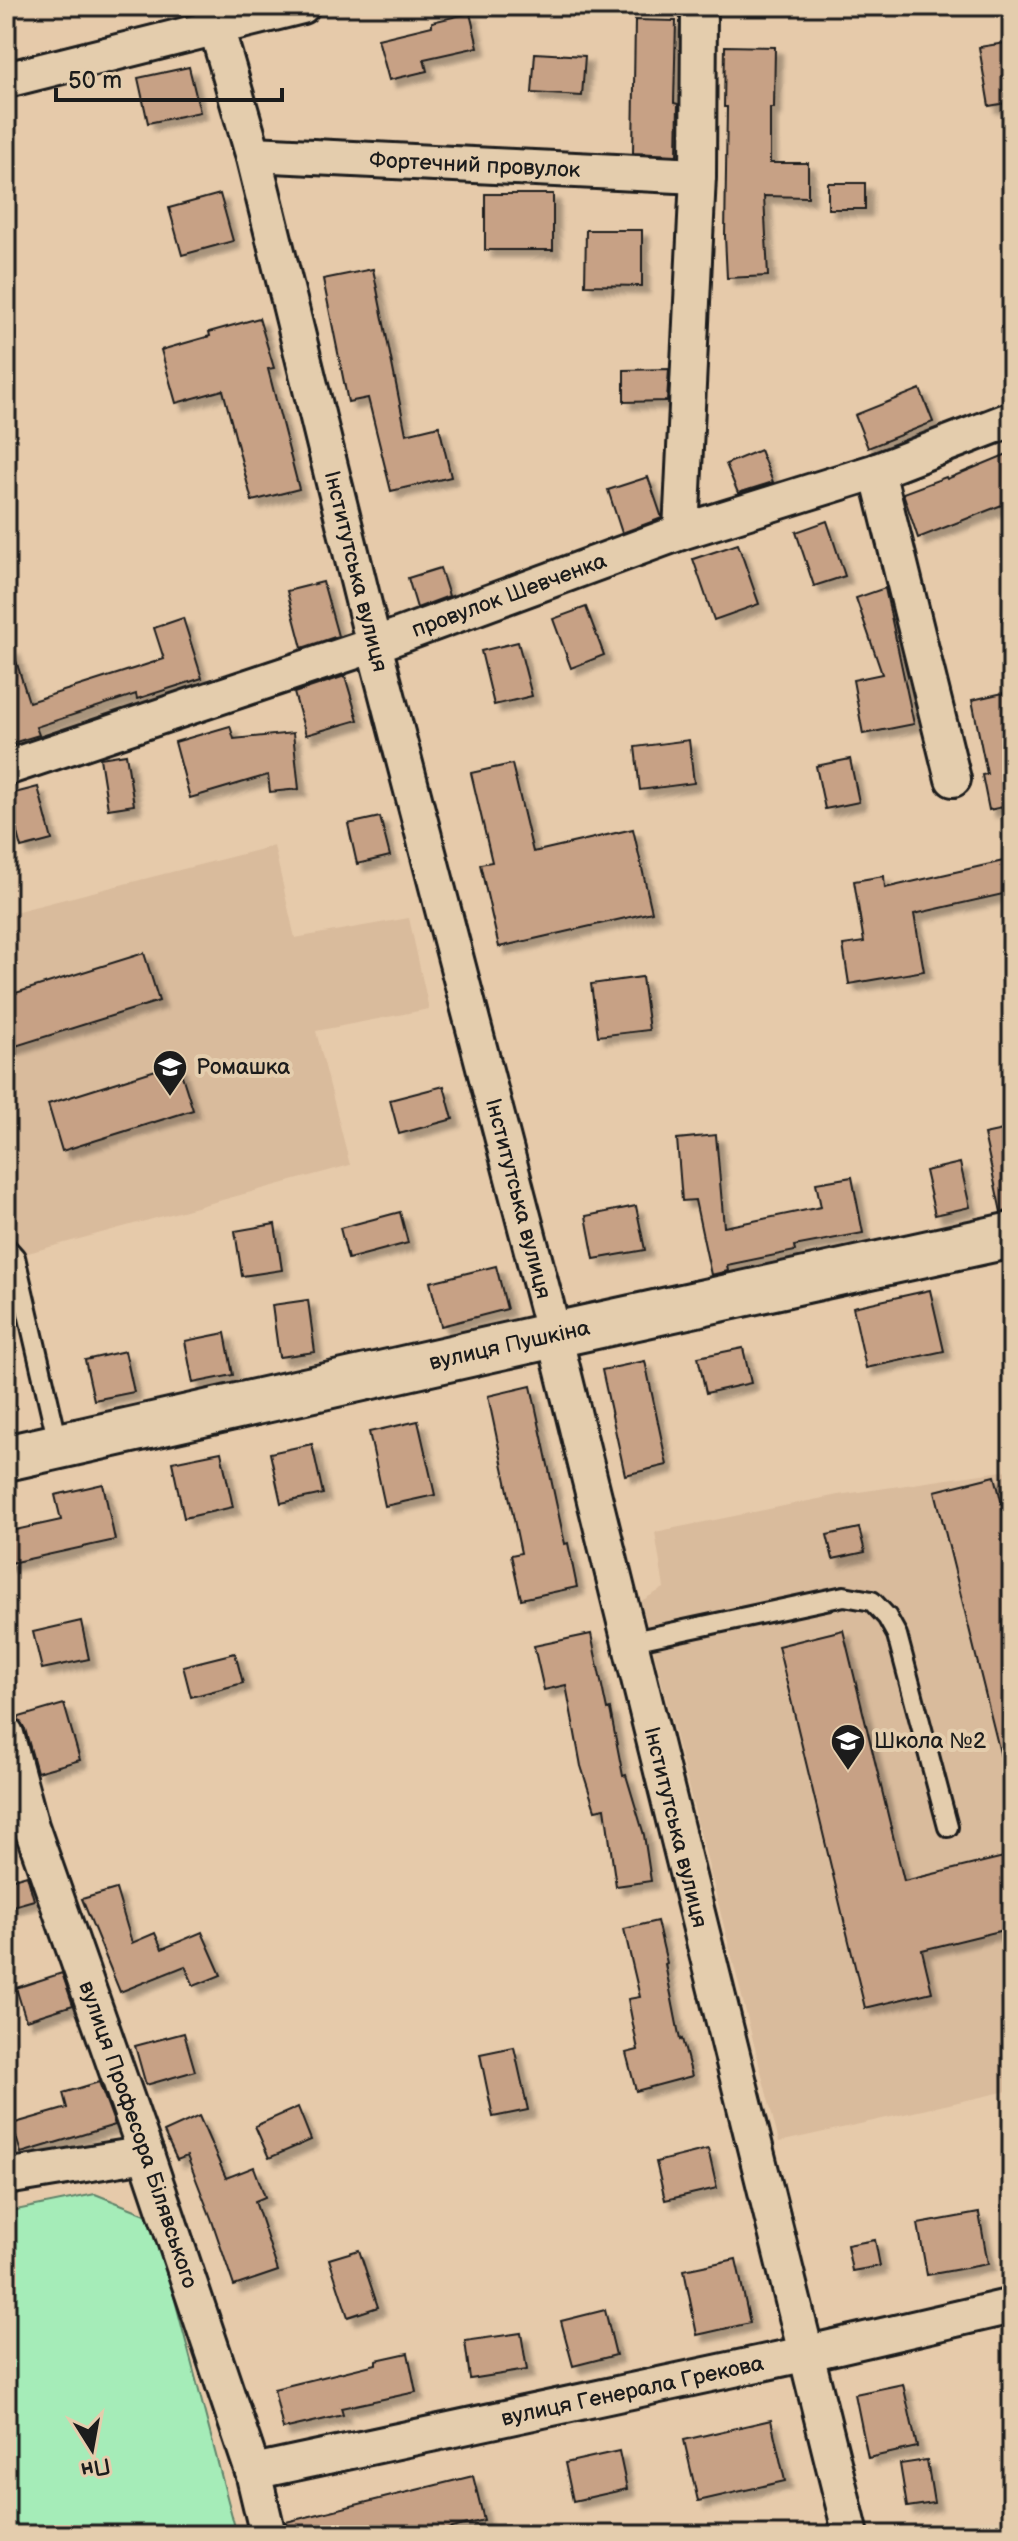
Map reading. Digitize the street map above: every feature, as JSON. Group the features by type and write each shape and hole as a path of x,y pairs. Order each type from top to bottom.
{"street":[{"path":"6,80 213,17 302,6"},
{"path":"681,532 698,176 699,6"},
{"name":"Інститутська вулиця","path":"213,17 253,154 374,645 554,1335 851,2535"},
{"name":"Фортечний провулок","path":"253,154 698,176"},
{"name":"провулок Шевченка","path":"6,768 374,645 681,532 877,471 1012,419"},
{"path":"877,471 953,779"},
{"name":"вулиця Пушкіна","path":"6,1458 1012,1235"},
{"name":"вулиця Професора Білявського","path":"6,1734 31,1826 253,2472 268,2535"},
{"path":"6,2177 146,2154"},
{"name":"вулиця Генерала Грекова","path":"253,2472 804,2354 1012,2306"}],"lane":[{"path":"6,1247 15,1257 59,1447"},
{"path":"628,1642 844,1596 872,1601 887,1617 897,1635 948,1827"}],"shaded area":[{"name":"Ромашка","path":"274,846 295,938 409,918 429,1009 316,1031 350,1165 6,1259 6,914"},
{"name":"Школа №2","path":"1012,1425 1012,2090 779,2142 641,1601 664,1588 655,1532 838,1495 1009,1470 1008,1426"}],"green space":[{"path":"95,2194 153,2217 237,2535 6,2535 6,2212"}],"building":[{"path":"470,13 478,47 424,59 427,71 389,80 378,39"},
{"path":"635,20 676,21 674,103 678,104 677,155 633,153"},
{"path":"1012,42 1012,102 989,106 979,47"},
{"path":"725,46 775,47 770,163 808,163 808,197 764,196 768,276 727,278"},
{"path":"535,53 585,56 582,96 532,93"},
{"path":"189,67 200,112 148,123 138,78"},
{"path":"828,183 865,183 865,209 828,209"},
{"path":"220,194 233,241 182,255 169,208"},
{"path":"485,194 553,194 553,250 485,250"},
{"path":"586,230 642,230 642,286 585,285"},
{"path":"373,269 406,434 439,426 451,477 391,491 368,398 348,402 323,279"},
{"path":"259,318 274,368 268,369 299,489 252,501 223,390 176,403 161,350"},
{"path":"669,369 667,401 624,402 624,370"},
{"path":"920,389 933,422 868,448 855,415"},
{"path":"760,450 773,482 738,493 726,464"},
{"path":"1012,452 1012,501 918,538 903,493"},
{"path":"648,477 662,518 622,533 608,490"},
{"path":"827,521 845,576 814,586 796,532"},
{"path":"738,544 759,604 714,620 693,559"},
{"path":"440,568 449,596 417,608 408,578"},
{"path":"323,582 338,636 302,648 287,591"},
{"path":"885,588 914,724 863,734 853,680 882,674 856,598"},
{"path":"586,607 604,655 571,668 553,619"},
{"path":"183,618 202,678 137,699 136,694 36,727 39,735 6,745 6,649 12,648 29,702 164,659 154,628"},
{"path":"518,642 532,696 494,705 481,651"},
{"path":"345,676 358,720 306,735 294,693"},
{"path":"1012,691 1012,805 989,810 982,775 987,774 972,700"},
{"path":"230,726 234,739 293,733 299,789 270,792 268,775 190,798 175,742"},
{"path":"689,740 694,783 640,790 635,747"},
{"path":"126,754 134,805 108,809 100,758"},
{"path":"850,759 859,802 825,809 816,766"},
{"path":"512,764 533,852 633,829 652,912 499,947 480,864 492,862 471,773"},
{"path":"38,787 52,840 21,848 7,795"},
{"path":"380,817 390,856 357,864 348,824"},
{"path":"1012,859 1012,892 914,914 924,971 849,984 843,945 864,942 854,881 884,876 885,888"},
{"path":"144,953 159,1001 6,1049 6,996"},
{"path":"642,977 649,1030 598,1036 591,984"},
{"path":"178,1063 193,1110 62,1151 48,1104"},
{"path":"444,1086 453,1119 399,1134 390,1100"},
{"path":"1012,1128 1012,1211 1001,1212 984,1134"},
{"path":"716,1135 724,1227 821,1207 816,1183 852,1177 863,1233 794,1246 795,1251 727,1265 728,1271 711,1275 695,1200 682,1201 677,1139"},
{"path":"960,1163 970,1207 935,1215 925,1171"},
{"path":"636,1206 645,1250 594,1259 586,1216"},
{"path":"400,1212 408,1243 348,1259 340,1228"},
{"path":"275,1224 282,1270 242,1276 235,1231"},
{"path":"496,1266 507,1309 441,1326 430,1282"},
{"path":"930,1290 944,1351 866,1368 853,1307"},
{"path":"308,1300 315,1352 279,1357 272,1305"},
{"path":"225,1333 233,1375 193,1383 185,1341"},
{"path":"743,1348 751,1383 706,1393 698,1357"},
{"path":"125,1351 134,1392 94,1400 85,1360"},
{"path":"645,1361 667,1465 625,1475 602,1370"},
{"path":"531,1386 577,1587 521,1599 511,1555 521,1553 488,1396"},
{"path":"418,1421 435,1495 385,1506 369,1432"},
{"path":"312,1444 323,1494 281,1503 270,1453"},
{"path":"221,1452 233,1507 184,1518 172,1462"},
{"path":"995,1476 1012,1545 1012,1764 1003,1765 935,1491"},
{"path":"103,1484 115,1540 6,1564 6,1532 61,1520 55,1495"},
{"path":"859,1528 865,1552 833,1559 827,1535"},
{"path":"81,1621 89,1659 42,1669 33,1632"},
{"path":"843,1630 904,1881 1012,1855 1012,1928 922,1950 932,1992 865,2008 778,1646"},
{"path":"591,1634 623,1776 626,1775 644,1835 651,1881 616,1886 605,1808 595,1810 581,1766 566,1685 544,1690 534,1646"},
{"path":"235,1653 243,1683 191,1697 183,1666"},
{"path":"64,1704 80,1760 37,1772 25,1729 16,1718"},
{"path":"27,1875 34,1900 6,1908 6,1881"},
{"path":"116,1889 132,1943 155,1933 162,1949 202,1932 221,1975 194,1986 185,1966 120,1992 82,1899"},
{"path":"657,1921 680,2040 692,2076 636,2091 626,2053 638,2050 628,1999 640,1997 624,1929"},
{"path":"62,1973 73,2005 26,2020 16,1988"},
{"path":"184,2033 195,2071 146,2085 135,2046"},
{"path":"514,2047 528,2110 493,2117 480,2054"},
{"path":"99,2082 115,2125 21,2153 12,2124 67,2108 63,2093"},
{"path":"298,2107 311,2140 269,2158 255,2126"},
{"path":"199,2116 226,2178 254,2167 265,2197 255,2201 278,2271 234,2286 187,2156 177,2160 164,2132"},
{"path":"708,2149 717,2188 665,2200 656,2162"},
{"path":"979,2213 988,2264 927,2275 918,2224"},
{"path":"875,2240 880,2266 852,2271 847,2245"},
{"path":"359,2250 378,2307 348,2317 329,2259"},
{"path":"736,2259 750,2323 697,2335 684,2270"},
{"path":"605,2310 616,2355 573,2366 561,2321"},
{"path":"521,2333 527,2370 470,2379 465,2341"},
{"path":"408,2353 416,2392 341,2408 343,2415 283,2429 274,2389"},
{"path":"903,2384 917,2447 868,2458 855,2394"},
{"path":"771,2420 785,2481 698,2501 684,2440"},
{"path":"619,2451 627,2489 573,2501 565,2463"},
{"path":"927,2460 934,2503 907,2507 900,2464"},
{"path":"473,2476 484,2520 425,2535 287,2535 286,2522"}],"place":[{"name":"Ромашка","path":"170,1098"},
{"name":"Школа №2","path":"848,1772"}]}
